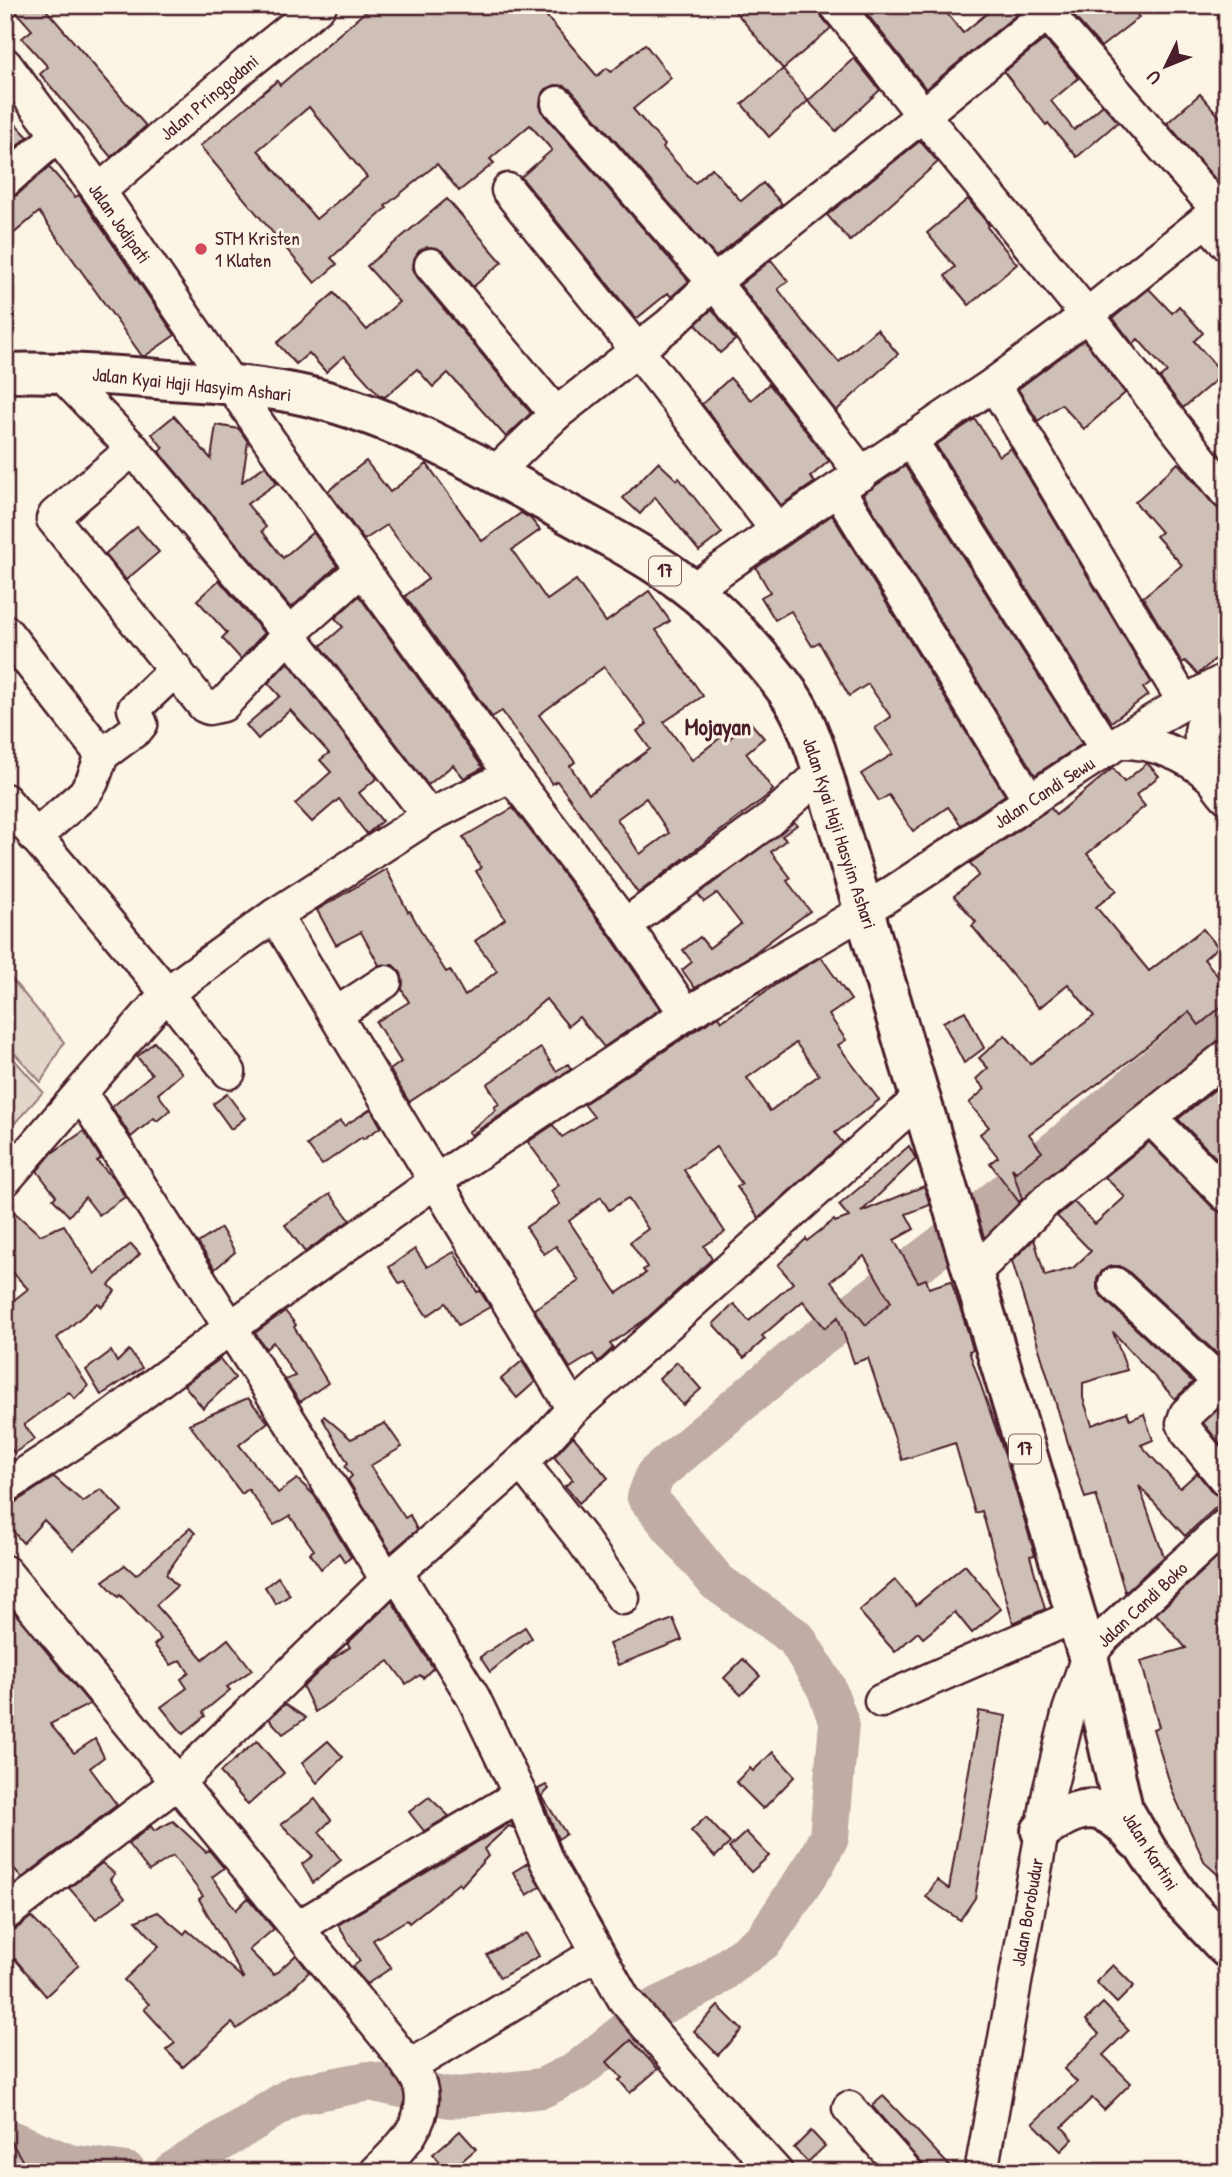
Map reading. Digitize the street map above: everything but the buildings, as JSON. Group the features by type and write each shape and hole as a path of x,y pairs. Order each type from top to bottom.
{"highway":[{"name":"Jalan Kyai Haji Hasyim Ashari","path":"5,373 58,371 232,384 309,396 350,408 408,430 495,473 642,556 692,590 745,642 795,703 817,751 1088,1656"},
{"name":"Jalan Kartini","path":"1088,1656 1123,1810 1148,1853 1181,1899 1223,1945"},
{"path":"1041,1831 1060,1817 1081,1809 1100,1810 1123,1822 1148,1853"}],"street":[{"name":"Jalan Pringgodani","path":"99,191 320,5"},
{"path":"836,5 1227,493"},
{"path":"495,473 556,414 670,324 713,282 923,115 1048,8 1217,211 1227,244"},
{"name":"Jalan Jodipati","path":"5,64 99,191 362,569 625,925 686,1013"},
{"path":"558,103 713,282 850,482 1030,801"},
{"path":"5,181 57,136"},
{"path":"508,190 638,350 777,530"},
{"path":"692,590 910,439 995,384 1087,315 1217,211"},
{"path":"431,265 556,414"},
{"path":"58,371 133,449 289,634 429,816"},
{"path":"995,384 1184,702"},
{"path":"910,439 1113,746 1146,743 1163,748 1218,787"},
{"path":"133,449 53,519 204,706 217,708 223,705 289,634 362,569"},
{"path":"5,631 102,755"},
{"path":"36,837 84,794 92,782 102,755 141,724 134,709 176,669"},
{"name":"Jalan Candi Sewu","path":"5,1487 100,1425 436,1181 686,1013 865,910 1113,746 1227,679"},
{"path":"1218,787 1200,749 1202,723 1208,709 1227,687"},
{"path":"625,925 768,821 823,772"},
{"path":"5,1180 167,993 275,915 429,816 512,775"},
{"path":"5,800 167,993 229,1072"},
{"path":"275,915 573,1409"},
{"path":"335,1014 385,982"},
{"path":"968,1258 1046,1200 1227,1056"},
{"path":"81,1093 310,1453 391,1576 461,1675 520,1795 547,1861 624,1998 656,2038 776,2172"},
{"path":"5,1914 178,1782 391,1576 521,1462 573,1409 921,1097"},
{"path":"1151,1118 1227,1196"},
{"path":"1115,1284 1223,1379 1186,1414 1183,1423 1187,1432 1227,1481"},
{"path":"521,1462 581,1538 623,1598"},
{"name":"Jalan Candi Boko","path":"1088,1656 1105,1636 1227,1524"},
{"path":"5,1572 297,1928 417,2085 418,2119 411,2134 376,2172"},
{"path":"881,1701 1075,1616"},
{"name":"Jalan Borobudur","path":"981,2172 1041,1831 1069,1711 1088,1656"},
{"path":"297,1928 520,1795"},
{"path":"417,2085 597,1953"},
{"path":"849,2108 906,2172"}],"shaded area":[{"path":"5,971 64,1042 41,1082 5,1043"},
{"path":"5,1049 43,1092 5,1134"}],"waterway":[{"path":"172,2172 295,2095 369,2081 449,2098 542,2088 577,2071 655,2008 706,1984 764,1940 815,1864 829,1837 839,1723 826,1687 796,1638 717,1582 647,1497 655,1475 805,1349 942,1245 1227,1008"},
{"path":"5,2138 69,2164 127,2172"}],"place":[{"name":"STM Kristen 1 Klaten","path":"201,249"}],"district":[{"name":"Mojayan","path":"718,727"}]}
